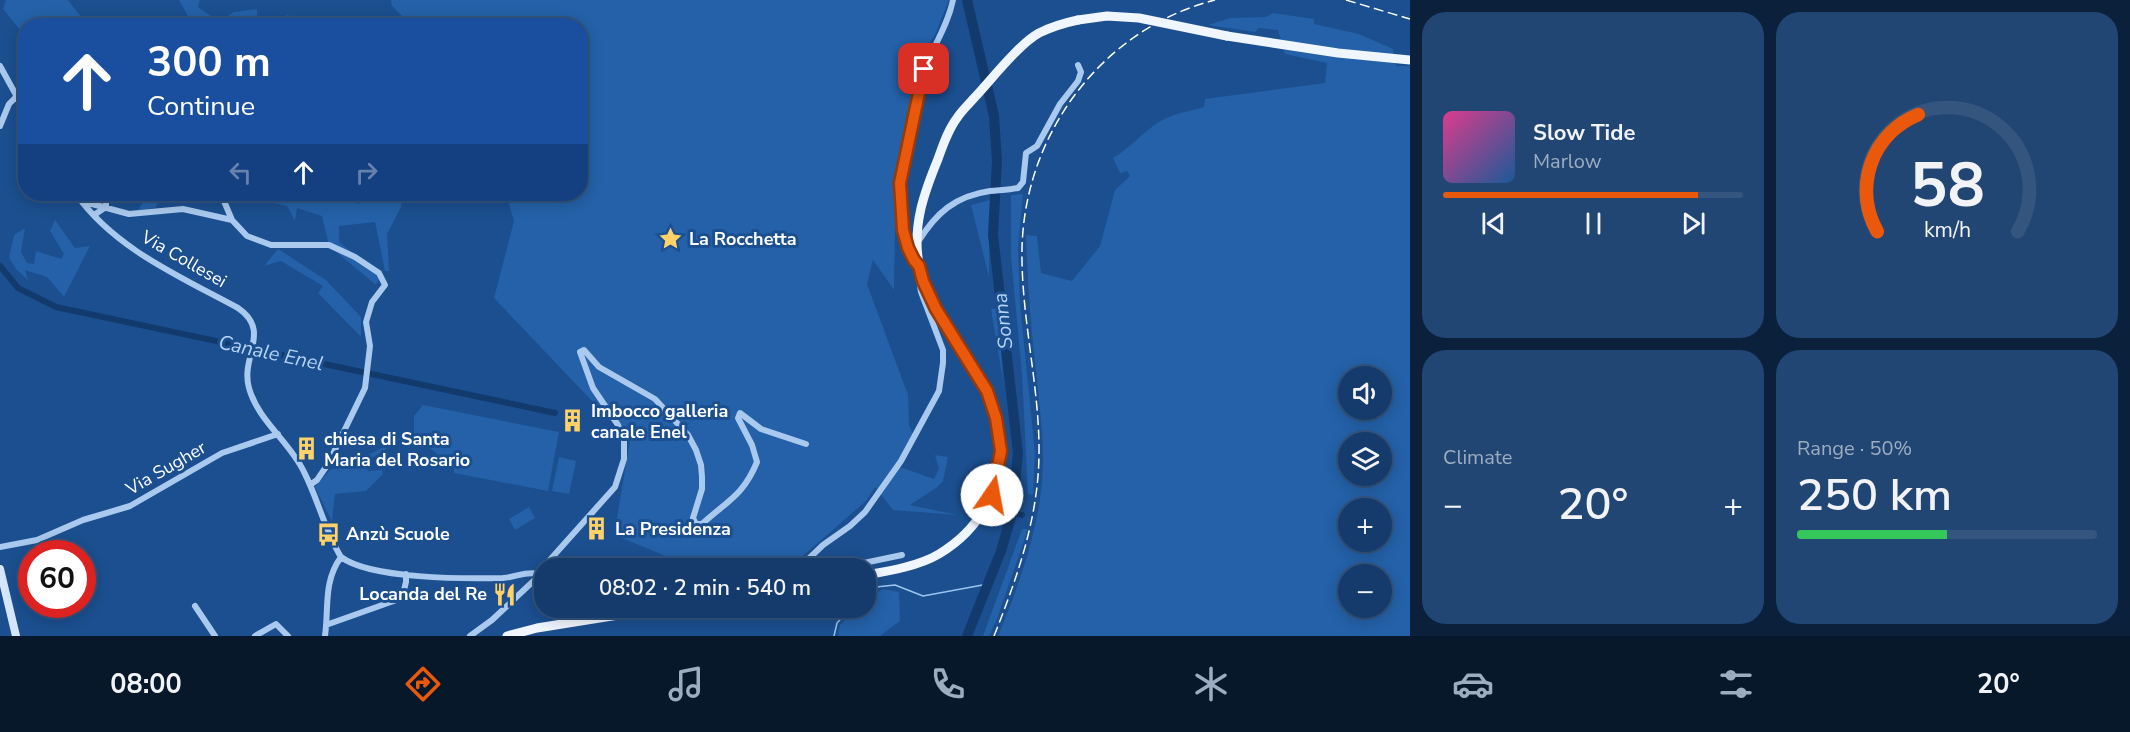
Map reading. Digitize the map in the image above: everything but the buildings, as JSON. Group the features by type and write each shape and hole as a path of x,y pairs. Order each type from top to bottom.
{"main road":[{"path":"876,573 938,555 962,537 978,520 992,495 1001,451 996,418 987,391 936,309 923,281 916,245 917,223 924,194 957,117 1017,52 1037,34 1057,25 1107,16 1139,18 1227,36 1338,53 1410,60"},
{"path":"507,636 537,628 600,618"}],"street":[{"path":"809,558 865,512 901,461 939,391 943,350 921,292 919,266 914,260 903,230 900,183 924,69 950,16 953,0"},
{"path":"916,245 942,211 957,201 989,192 1018,188 1023,182 1026,153 1037,146 1060,104 1078,81 1081,72 1078,65"},
{"path":"0,66 18,100"},
{"path":"0,126 9,104 16,97"},
{"path":"81,201 129,214 183,209 232,220"},
{"name":"Via Collesei","path":"81,201 138,253 246,313 254,325 248,380 252,395 260,411 303,470 341,557"},
{"path":"106,201 106,207"},
{"path":"224,201 232,220 247,236 271,245 328,245 355,257 379,273 385,285 372,302 366,322 370,346 365,388 328,464 317,480 310,485"},
{"path":"94,215 106,207"},
{"path":"552,558 615,487 624,459 624,440 618,425 593,388 580,352 584,350 599,367 655,399 688,435 696,450 702,477 702,489 693,518 696,524 702,524 739,494 757,462 752,445 738,418 740,413 761,429 806,444"},
{"name":"Via Sugher","path":"0,547 37,540 83,520 130,506 222,453 278,434"},
{"path":"876,560 902,555"},
{"path":"325,636 327,585 341,557 371,571 406,574 507,578 534,571"},
{"path":"0,569 16,636"},
{"path":"327,625 402,598 406,574"},
{"path":"470,636 534,580"},
{"path":"195,606 215,636"},
{"path":"255,636 276,624 288,636"},
{"path":"483,626 486,636"}],"shaded area":[{"path":"6,0 68,0 82,18 18,18 18,27 3,9"},
{"path":"179,0 200,0 198,7 213,18 189,18"},
{"path":"391,0 949,0 935,35 913,67 915,75 895,230 894,290 873,260 867,284 908,395 909,425 913,434 900,467 934,479 939,469 935,455 948,457 943,481 910,505 958,515 893,510 875,487 866,501 800,558 670,558 614,535 630,441 494,298 514,221 508,201 588,201 588,18 404,18 392,6"},
{"path":"257,9 257,16 225,18 234,12"},
{"path":"1273,13 1314,19 1314,24 1359,34 1393,49 1396,66 1410,66 1410,636 998,636 1030,547 1041,491 1042,431 1026,235 1037,236 1041,273 1072,281 1100,246 1115,190 1130,176 1127,171 1120,173 1113,158 1153,126 1169,117 1204,107 1205,99 1325,83 1327,63 1285,54 1278,30 1259,28 1255,32 1208,25 1230,18 1266,17"},
{"path":"1023,194 1018,249 1020,304 1035,453 1033,495 1028,494 1022,374 1011,257 1011,195"},
{"path":"990,200 989,277 971,205"},
{"path":"144,201 159,201 155,208 138,210"},
{"path":"266,201 352,201 358,204 366,201 402,201 387,234 389,271 385,271 375,222 339,226 339,242 381,276 376,285 329,246 322,216 297,208 295,221 287,206"},
{"path":"55,220 75,248 90,246 64,297 47,277 25,270 28,280 16,269 9,258 14,235 25,228 21,252 27,263 34,264 36,251 61,259 64,254 50,231"},
{"path":"278,249 326,280 361,317 361,337 318,293 323,286 281,261 264,266"},
{"path":"998,308 1003,381 991,309"},
{"path":"423,405 559,432 548,491 454,473 454,467 414,436 414,416"},
{"path":"408,434 365,463 368,471 382,470 383,474 366,491 335,494 332,522 315,487 330,470 362,458"},
{"path":"559,457 576,461 569,494 552,491"},
{"path":"529,507 535,518 515,530 509,519"},
{"path":"1022,529 1028,529 997,619 989,636 983,636"},
{"path":"883,589 899,592 900,621 880,636 838,636 840,625 847,618 876,618 876,593"}],"waterway":[{"name":"Sonna","path":"967,0 994,116 997,161 993,235 1018,453 1012,513 1001,551 967,636"},
{"name":"Canale Enel","path":"0,266 18,288 56,307 555,413"},
{"name":"Canale Enel","path":"1000,511 1022,515"},
{"path":"876,587 895,585 923,596 988,584"},
{"path":"834,636 837,623 842,618"}],"railway":[{"path":"994,636 1025,548 1038,479 1039,432 1025,310 1022,261 1025,217 1034,174 1051,134 1074,97 1102,64 1135,37 1173,15 1215,0"},
{"path":"1346,0 1410,19"}],"place":[{"name":"La Rocchetta","path":"671,239"},
{"name":"Imbocco galleria canale Enel","path":"573,421"},
{"name":"chiesa di Santa Maria del Rosario","path":"306,449"},
{"name":"La Presidenza","path":"597,529"},
{"name":"Anzù Scuole","path":"328,534"},
{"name":"Locanda del Re","path":"505,594"}],"route":[{"path":"924,69 900,183 903,230 908,248 919,266 936,309 987,391 996,418 1001,451 992,495"}]}
